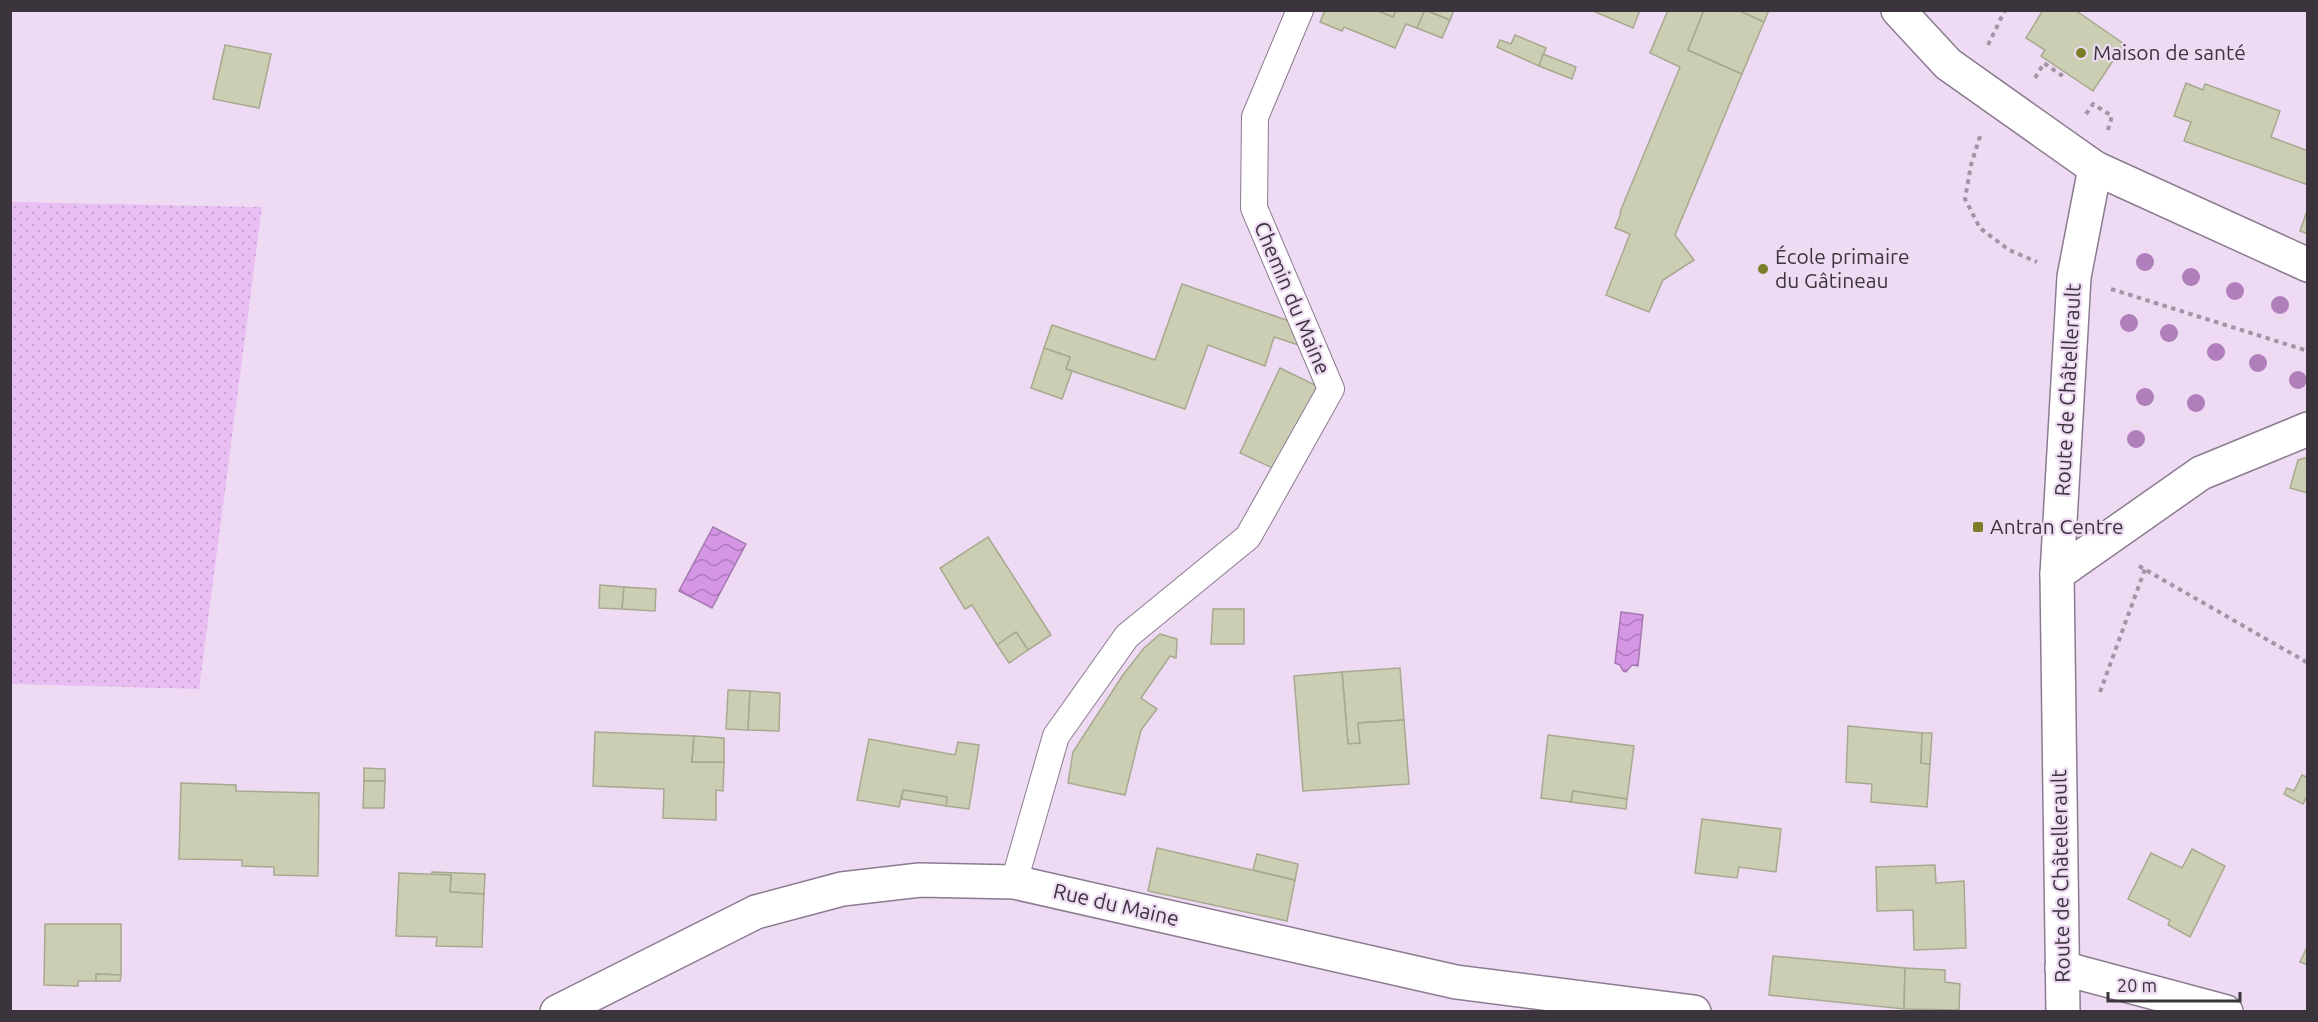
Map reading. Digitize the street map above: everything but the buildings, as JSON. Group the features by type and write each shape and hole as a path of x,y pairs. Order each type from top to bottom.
{"street":[{"path":"1898,10 1948,64 2095,168 2307,265"},
{"name":"Route de Châtellerault","path":"2063,1011 2057,574 2074,277 2095,168"},
{"path":"2057,574 2201,473 2307,429"},
{"name":"Rue du Maine","path":"557,1011 756,912 842,889 920,880 1014,882 1456,982 1694,1011"},
{"path":"2062,968 2226,1011"}],"lane":[{"name":"Chemin du Maine","path":"1014,882 1056,736 1126,636 1248,537 1331,389 1254,208 1255,117 1300,10"}],"path":[{"path":"2103,542 2307,663"},
{"path":"2097,700 2145,569"}],"shaded area":[{"path":"11,202 262,207 199,689 11,684"}],"water":[{"path":"713,527 746,544 712,608 679,591"},
{"path":"1621,612 1643,615 1638,666 1632,665 1626,672 1615,663"}],"place":[{"name":"Maison de santé","path":"2081,53"},
{"name":"École primaire du Gâtineau","path":"1763,269"},
{"name":"Antran Centre","path":"1978,527"}]}
